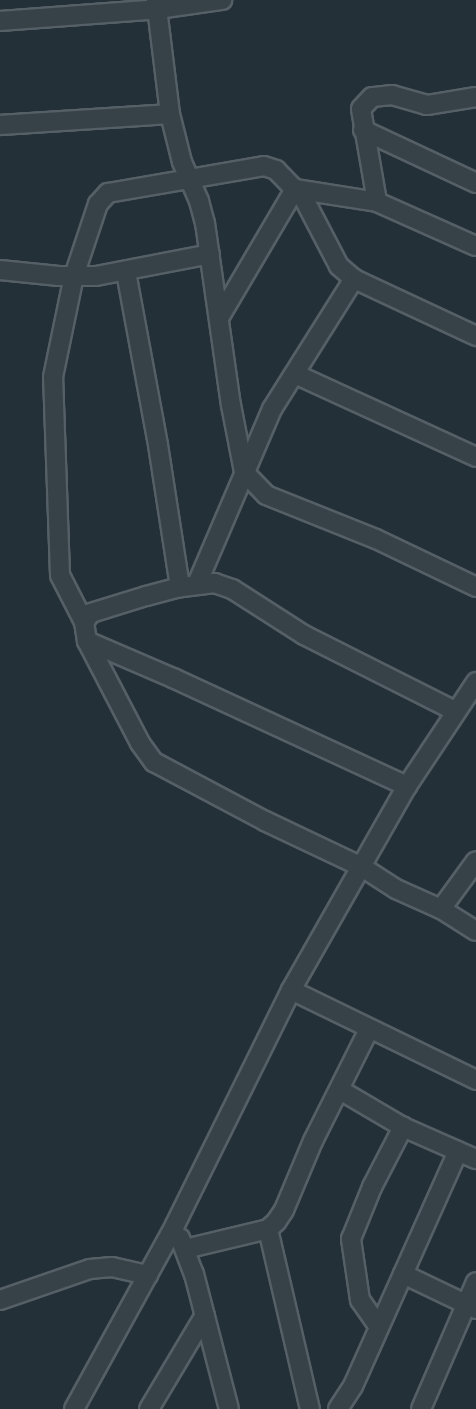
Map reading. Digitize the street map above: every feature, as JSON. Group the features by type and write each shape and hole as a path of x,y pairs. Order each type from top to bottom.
{"street":[{"path":"55,0 67,15"},
{"path":"0,21 222,0"},
{"path":"157,5 170,114 182,162 199,201 210,254 244,472 266,495 376,539 476,587"},
{"path":"377,202 361,110 372,97 392,95 427,105 474,100"},
{"path":"0,124 170,114"},
{"path":"363,130 476,183"},
{"path":"474,332 354,279 339,266 304,199 276,170 264,166 190,178 108,193 98,204 74,276 53,377 53,405 60,575 84,622 87,641 140,743 154,762 362,867 396,889 441,909 476,931"},
{"path":"295,189 377,202 476,246"},
{"path":"219,318 295,189"},
{"path":"0,270 74,276 126,272 210,254"},
{"path":"126,272 156,434 188,585"},
{"path":"188,585 272,410 354,279"},
{"path":"295,374 476,457"},
{"path":"84,622 91,613 188,585 215,583 232,589 259,609 304,635 455,711"},
{"path":"87,641 174,678 407,786"},
{"path":"74,1409 175,1225 291,990 407,786 476,682"},
{"path":"441,909 476,861"},
{"path":"291,990 476,1080"},
{"path":"185,1249 268,1229 284,1210 313,1141 369,1029"},
{"path":"340,1090 403,1127 476,1159"},
{"path":"379,1328 360,1300 351,1239 385,1160 403,1127"},
{"path":"338,1409 353,1386 458,1151"},
{"path":"175,1225 185,1249 205,1315 229,1409"},
{"path":"268,1229 310,1409"},
{"path":"0,1300 90,1269 112,1267 148,1275"},
{"path":"403,1274 472,1308"},
{"path":"421,1409 472,1308 476,1282"},
{"path":"149,1409 205,1315"}]}
